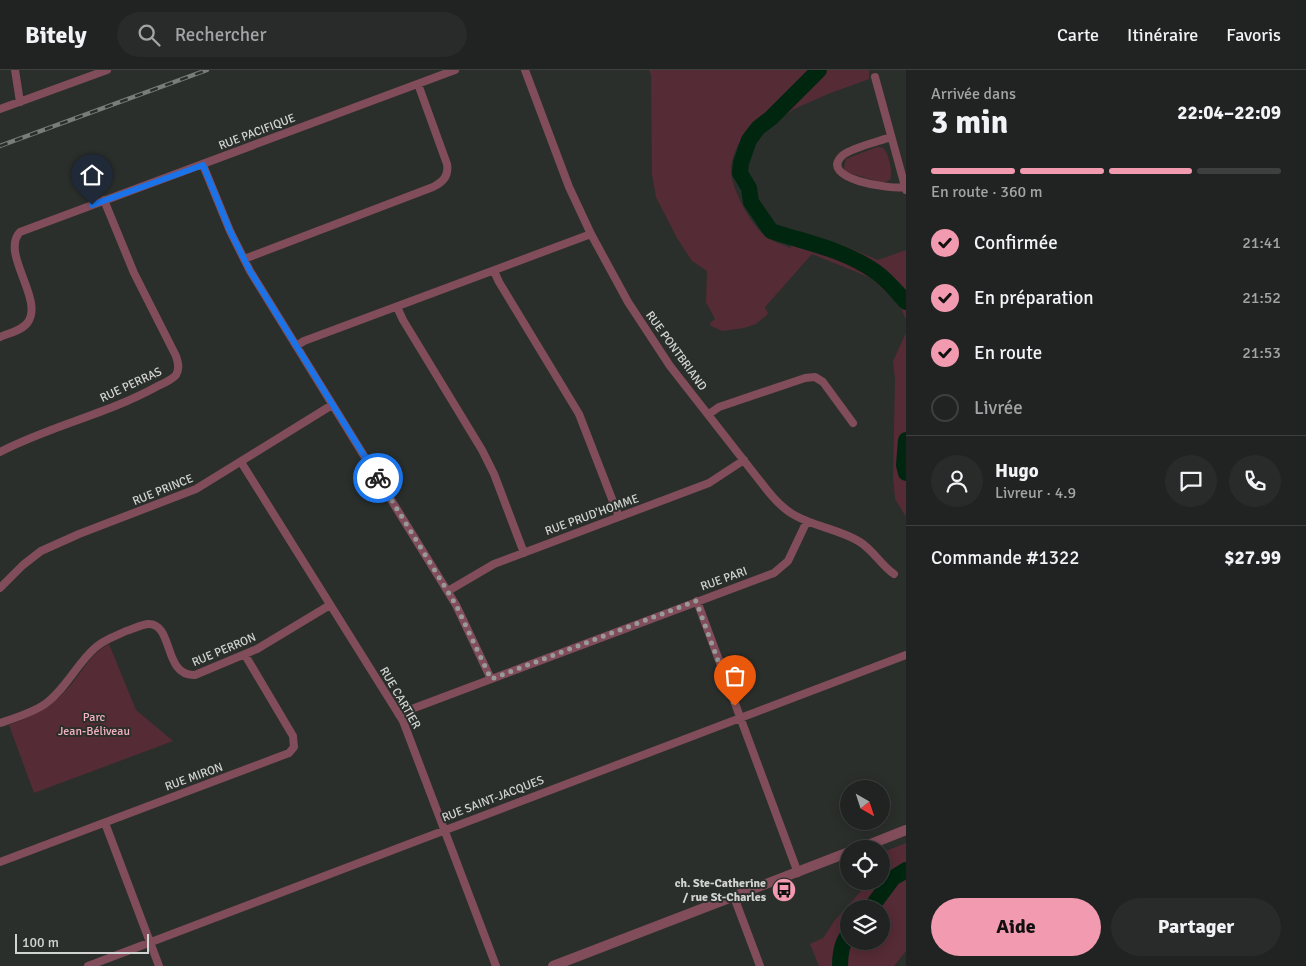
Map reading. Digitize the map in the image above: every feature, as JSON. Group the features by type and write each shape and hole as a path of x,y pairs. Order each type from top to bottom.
{"street":[{"path":"15,70 20,102"},
{"path":"0,109 107,70"},
{"name":"RUE PACIFIQUE","path":"0,337 22,327 28,322 31,313 10,252 10,244 14,237 26,229 203,165 455,70"},
{"name":"RUE PONTBRIAND","path":"525,70 564,175 591,234 643,327 670,366 777,502 789,512 807,521 858,541 868,548 894,574"},
{"path":"876,77 905,189 894,189 850,179 839,171 839,162 844,154 891,137"},
{"path":"244,259 442,182 446,176 447,164 418,84"},
{"path":"203,165 244,259 448,591 491,679"},
{"name":"RUE PERRAS","path":"0,452 51,430 125,403 169,380 177,372 176,356 132,267 104,200"},
{"path":"296,346 304,341 591,234"},
{"path":"494,271 579,414 619,518"},
{"path":"396,307 486,458 524,553"},
{"path":"709,414 719,407 805,378 815,377 826,385 853,423"},
{"name":"RUE PRINCE","path":"0,588 34,556 50,546 186,494 332,405"},
{"name":"RUE PRUD'HOMME","path":"448,591 488,567 710,483 744,460"},
{"name":"RUE CARTIER","path":"241,462 406,727 496,966"},
{"name":"RUE PARI","path":"399,715 774,573 788,562 807,521"},
{"path":"696,601 798,873"},
{"name":"RUE PERRON","path":"0,723 46,704 97,646 112,637 143,625 152,624 159,628 176,666 182,672 188,675 199,674 245,655 330,605"},
{"name":"RUE MIRON","path":"0,862 282,757 293,750 295,744 293,736 245,655"},
{"name":"RUE SAINT-JACQUES","path":"88,966 906,655"},
{"path":"105,823 158,966"},
{"path":"881,840 906,830"},
{"path":"553,966 840,856"},
{"path":"734,897 760,966"}],"green space":[{"path":"649,70 869,70 869,79 794,109 779,119 748,128 735,151 731,175 737,194 753,223 765,236 790,248 799,234 842,245 878,260 906,250 906,320 900,306 871,278 812,254 765,307 768,314 756,324 722,331 711,326 710,323 715,319 706,302 707,271 692,261 677,238 656,197 652,175 651,75"},
{"path":"877,147 884,149 888,156 891,169 890,180 883,183 846,172 844,168 846,159"},
{"path":"906,333 906,517 895,499 893,476 895,380 893,361"},
{"name":"Parc Jean-Béliveau","path":"109,644 136,710 173,741 34,793 9,725 27,718 50,705 64,693 92,657"},
{"path":"906,843 906,951 894,966 819,966 810,944 823,938 840,914 840,950 890,950 890,900 853,900 862,890 890,890 890,849"}],"waterway":[{"path":"819,70 771,118 758,128 749,140 741,163 740,173 749,188 751,202 771,231 825,247 863,264 892,286 906,302"},
{"path":"906,440 904,465 906,473"},
{"path":"877,900 893,878 906,870"},
{"path":"840,966 842,950"}],"railway":[{"path":"0,146 207,70"}],"way so far":[{"path":"378,478 456,605 491,679 696,601 735,706"}],"place":[{"name":"ch. Ste-Catherine / rue St-Charles","path":"784,890"}],"route":[{"path":"92,205 203,165 230,231 250,271 378,478"}]}
